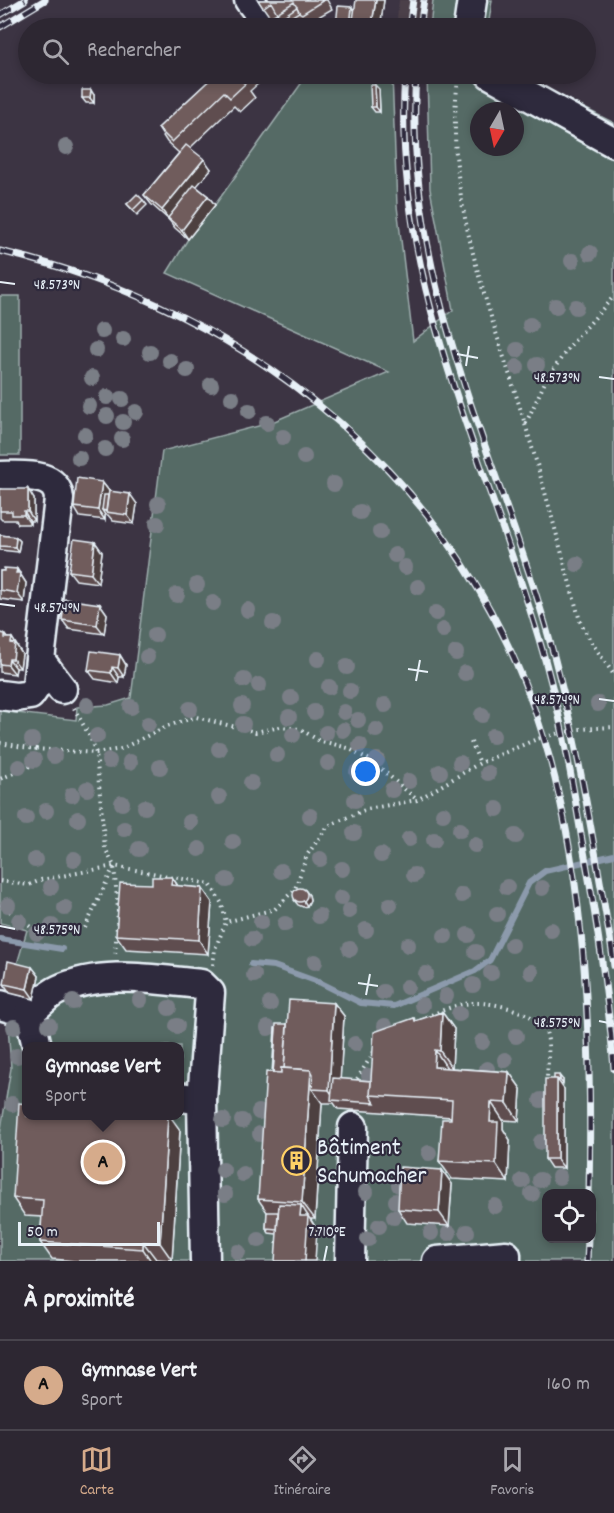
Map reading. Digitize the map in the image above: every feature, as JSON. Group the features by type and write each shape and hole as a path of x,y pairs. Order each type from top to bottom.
{"street":[{"path":"249,0 263,18"},
{"path":"469,18 472,0"},
{"path":"508,84 614,143"},
{"path":"0,476 32,476 55,484 59,491 37,685 30,695 16,698 0,695"},
{"path":"40,660 62,689"},
{"path":"29,1013 56,990 87,980 114,976 201,984 210,993 191,1098 205,1261"},
{"path":"0,1005 29,1013"},
{"path":"29,1013 36,1042"},
{"path":"350,1261 353,1127"},
{"path":"437,1261 506,1255 506,1261"}],"path":[{"path":"457,84 456,159 462,200 478,273 525,424 580,621 614,675"},
{"path":"525,424 545,382 568,348 614,296"},
{"path":"62,689 90,737 96,753 105,848 114,866 118,909 116,943"},
{"path":"0,743 36,749 96,753 121,749 168,726 196,717 255,732 280,728 300,729 318,740 348,748 372,761 417,800"},
{"path":"226,922 275,909 295,889 308,855 328,826 367,809 417,800 480,763 555,734 614,727"},
{"path":"471,742 480,763"},
{"path":"0,779 39,762 36,749"},
{"path":"85,928 114,866"},
{"path":"0,881 29,885 41,880 114,866 210,884 222,904 226,922 214,952 213,972"},
{"path":"0,904 32,928"},
{"path":"415,1022 448,1008 475,1003 518,1010 537,1020 548,1034 547,1090"},
{"path":"354,1085 362,1068 380,1043"}],"shaded area":[{"path":"399,0 433,0 431,18 397,18"}],"green space":[{"path":"433,0 492,0 489,18 431,18"},
{"path":"301,84 392,84 397,206 413,341 453,310 430,189 427,84 537,84 614,123 614,1261 0,1261 0,1135 11,1068 7,1011 15,971 27,930 0,923 0,711 76,720 77,707 108,705 131,698 162,451 270,423 389,372 167,273 188,239 215,205"},
{"path":"0,296 20,296 20,455 0,455"}],"building":[{"path":"258,0 324,0 302,14 294,2 277,13 271,2 263,8"},
{"path":"356,0 376,0 373,18 353,18"},
{"path":"338,6 352,7 351,18 337,18"},
{"path":"297,7 299,12 289,18 281,18"},
{"path":"205,84 245,84 230,98 224,92 172,142 158,128"},
{"path":"370,85 375,85 376,107 371,107"},
{"path":"82,90 91,90 90,98 82,98"},
{"path":"186,145 204,159 162,210 144,195"},
{"path":"194,185 208,196 182,230 168,218"},
{"path":"137,194 143,200 133,210 127,204"},
{"path":"77,478 102,482 98,510 74,507"},
{"path":"0,489 28,489 28,511 24,511 24,515 12,515 12,511 0,511"},
{"path":"109,491 130,494 127,515 106,512"},
{"path":"104,495 108,495 106,511 102,510"},
{"path":"0,535 16,537 15,547 0,546"},
{"path":"74,539 95,542 91,574 69,571"},
{"path":"4,568 17,569 16,573 20,573 17,593 0,590 0,571 4,571"},
{"path":"65,599 100,604 97,625 62,620"},
{"path":"0,633 5,634 5,638 12,638 11,643 15,644 13,659 9,659 8,665 0,664"},
{"path":"91,651 120,655 118,668 112,667 111,673 88,670"},
{"path":"152,877 172,877 171,885 202,888 199,940 116,935 120,883 152,884"},
{"path":"300,888 305,890 307,895 305,900 300,902 295,900 293,895 295,890"},
{"path":"8,961 32,967 27,989 4,984"},
{"path":"289,1000 334,1003 329,1090 312,1089 311,1070 284,1068"},
{"path":"442,1012 440,1051 435,1050 434,1067 509,1072 507,1103 491,1102 490,1122 498,1122 496,1164 439,1161 442,1119 451,1119 452,1100 370,1095 374,1032 414,1018 415,1021"},
{"path":"276,1024 287,1024 284,1068 281,1068 281,1073 273,1073"},
{"path":"275,1028 276,1028 272,1073"},
{"path":"281,1068 311,1070 302,1202 258,1199 266,1072 281,1073"},
{"path":"554,1075 559,1075 560,1080 554,1079"},
{"path":"333,1078 371,1081 370,1095 375,1103 331,1100"},
{"path":"545,1079 557,1079 557,1159 545,1159"},
{"path":"19,1103 22,1103 22,1120 168,1120 160,1243 143,1242 143,1249 40,1242 43,1200 13,1198"},
{"path":"400,1167 442,1170 439,1212 398,1209"},
{"path":"279,1204 301,1205 300,1216 308,1216 305,1261 275,1261"},
{"path":"267,1212 278,1212 277,1229 266,1228"}],"waterway":[{"path":"251,964 274,966 321,983 361,1003 394,1006 475,971 490,960 529,883 545,871 614,855"},
{"path":"0,939 62,949"}],"railway":[{"path":"0,15 25,0"},
{"path":"0,27 45,0"},
{"path":"410,18 413,0"},
{"path":"421,18 424,0"},
{"path":"405,84 404,148 412,221 426,292 468,431 517,569 553,689 569,764 597,926 614,1069"},
{"path":"416,84 415,143 422,209 434,274 450,338 470,401 546,626 580,767 614,966"},
{"path":"0,251 94,279 182,317 265,365 340,423 407,490 464,566 510,650 545,742 559,796 570,851 584,966 589,1081 589,1189"},
{"path":"587,1261 588,1243"}],"place":[{"name":"Bâtiment Schumacher","path":"296,1160"},
{"name":"Gymnase Vert","path":"103,1162"}]}
